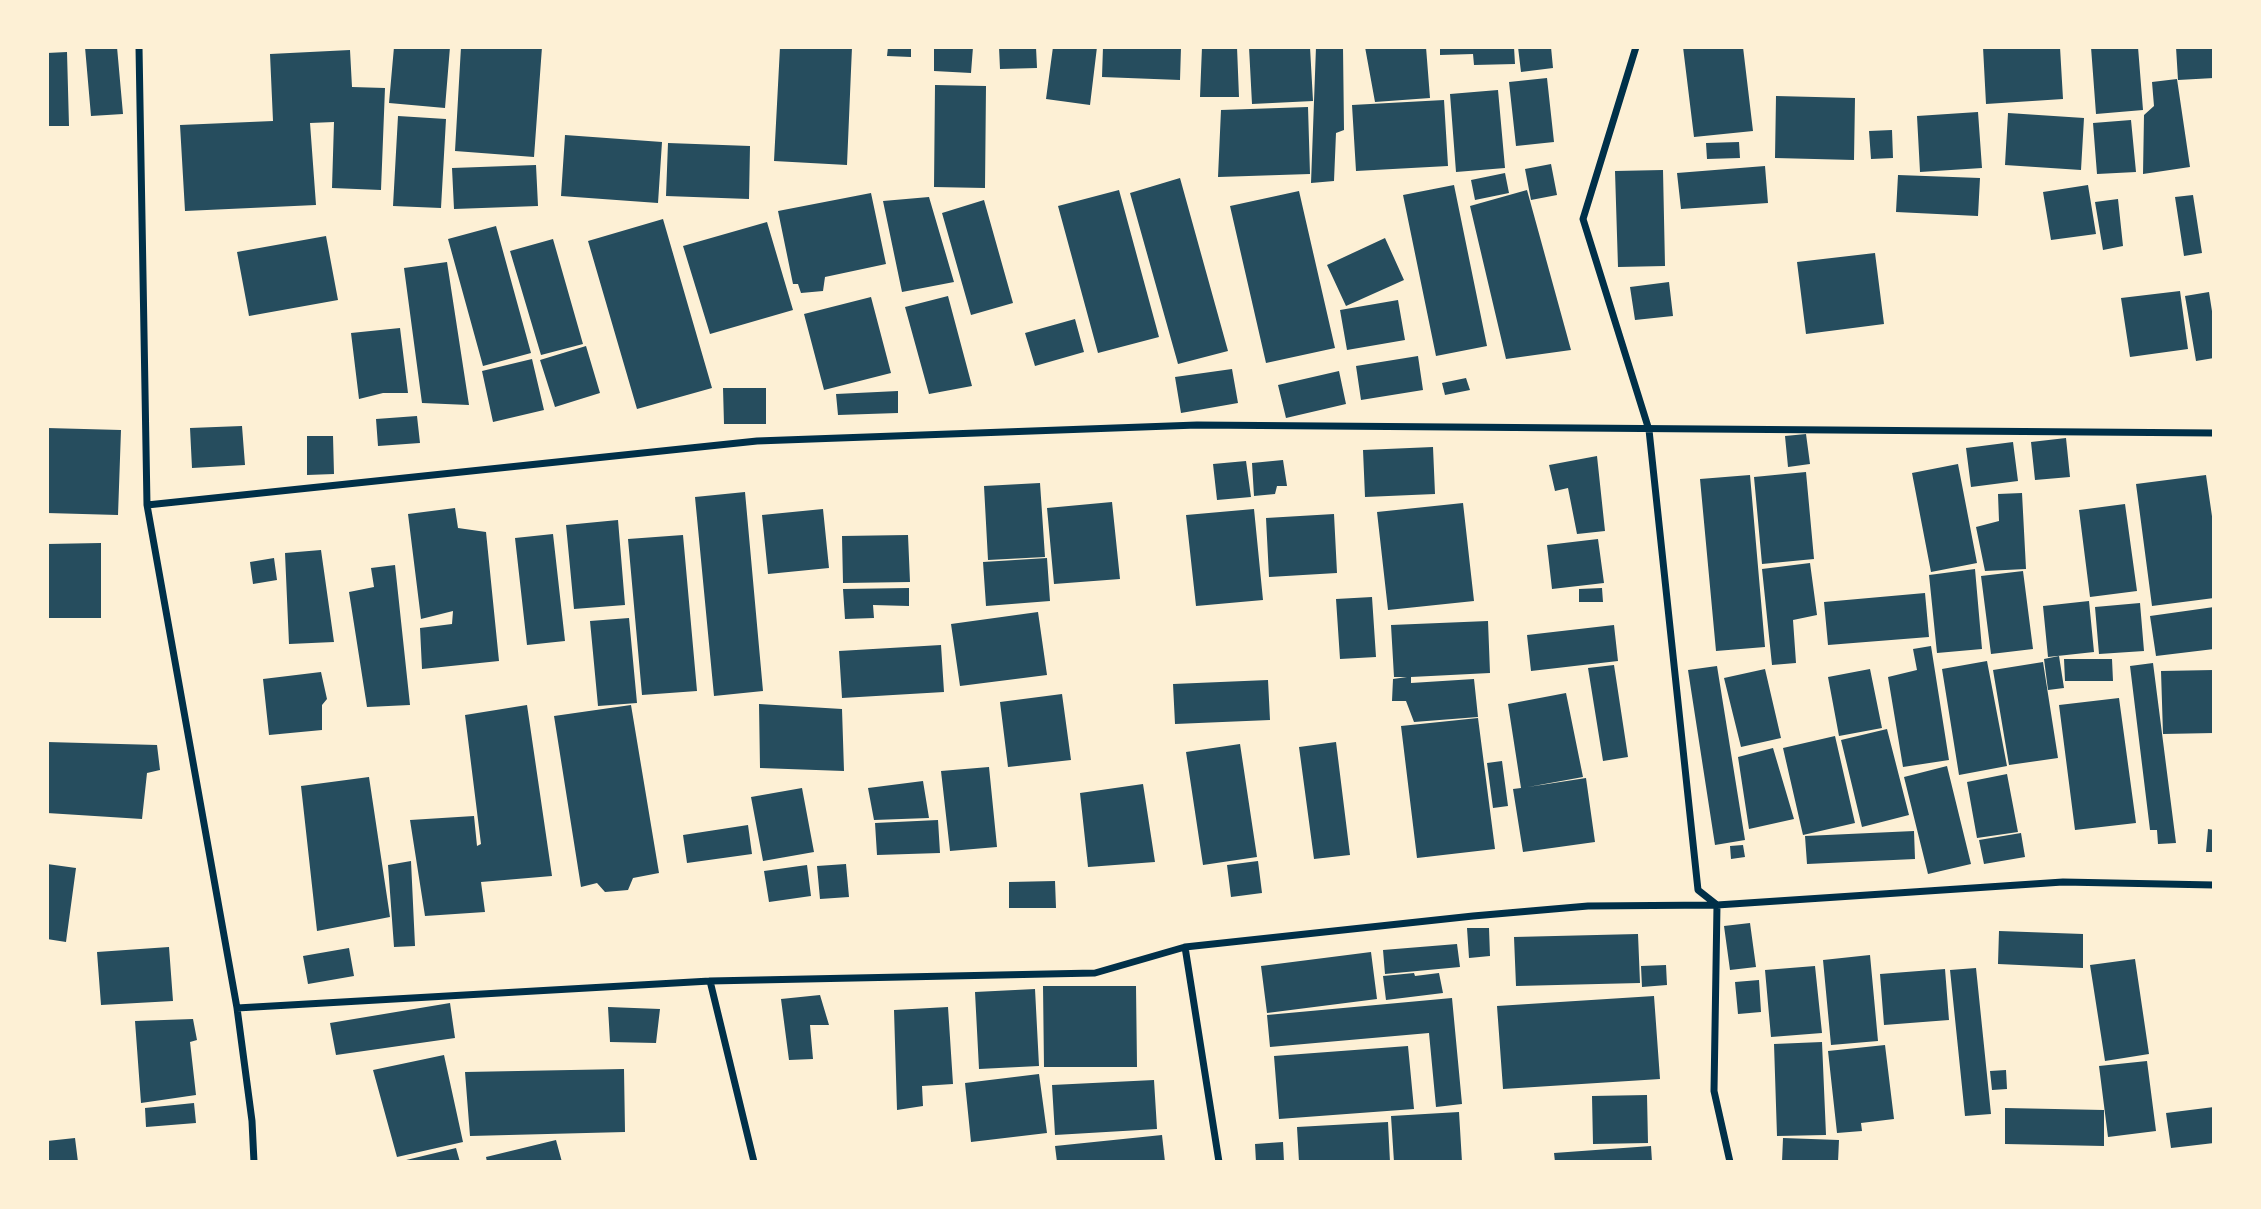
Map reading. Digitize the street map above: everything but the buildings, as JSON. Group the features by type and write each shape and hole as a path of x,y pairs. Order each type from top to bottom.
{"street":[{"path":"138,47 147,505 237,1007 252,1121 254,1162"},
{"path":"1636,47 1583,219 1649,430 1698,890 1717,905"},
{"path":"147,505 757,441 1197,425 2214,433"},
{"path":"237,1007 710,981 1095,973 1185,947 1588,906 1717,905 2063,882 2214,885"},
{"path":"1717,905 1714,1091 1730,1162"},
{"path":"1185,947 1220,1162"},
{"path":"710,981 754,1162"}]}
